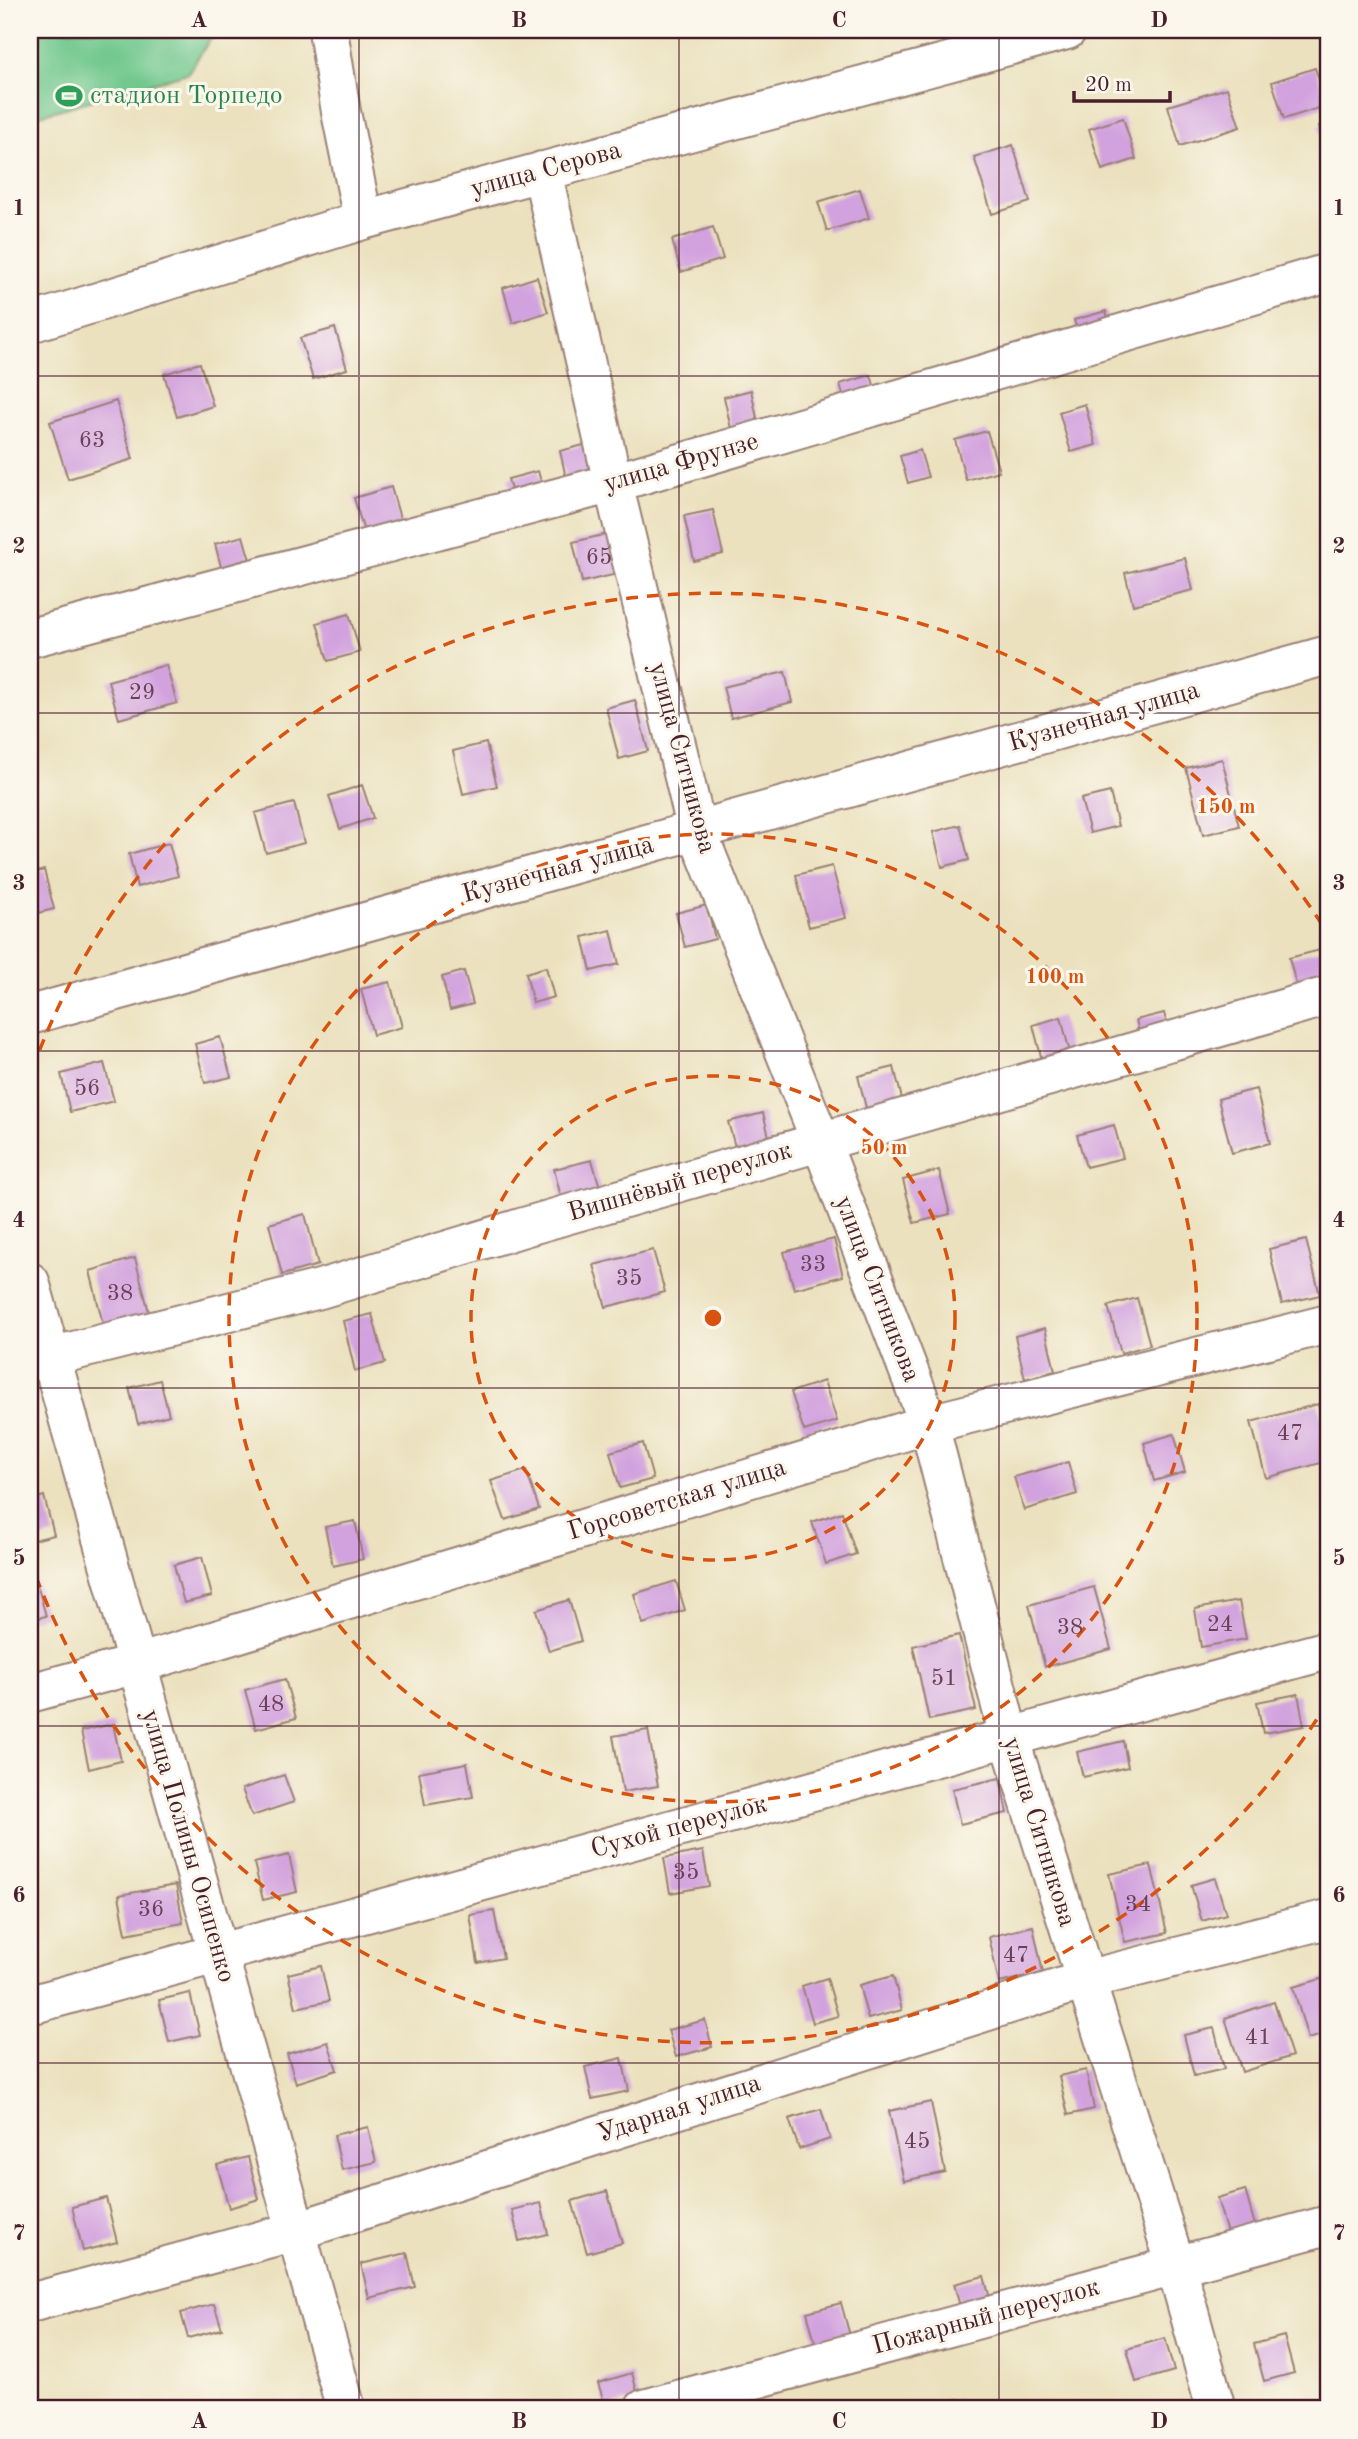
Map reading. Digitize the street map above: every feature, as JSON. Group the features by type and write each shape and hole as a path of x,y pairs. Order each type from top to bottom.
{"street":[{"path":"328,30 363,220"},
{"name":"улица Серова","path":"30,323 363,220 1067,30"},
{"name":"улица Ситникова","path":"542,171 613,483 697,831 821,1142 929,1424 1009,1737 1176,2266 1216,2409"},
{"name":"улица Фрунзе","path":"30,638 613,483 1328,273"},
{"name":"Кузнечная улица","path":"30,1015 1328,655"},
{"name":"Вишнёвый переулок","path":"40,1359 320,1289 537,1223 1328,996"},
{"name":"улица Полины Осипенко","path":"30,1282 40,1359 137,1664 346,2409"},
{"name":"Горсоветская улица","path":"30,1693 137,1664 929,1424 1328,1324"},
{"name":"Сухой переулок","path":"30,2005 1328,1650"},
{"name":"Ударная улица","path":"30,2302 296,2231 1085,1980 1328,1919"},
{"name":"Пожарный переулок","path":"644,2409 1328,2225"}],"green space":[{"name":"стадион Торпедо","path":"30,30 216,30 188,73 30,118"}],"building":[{"path":"1315,68 1328,105 1284,119 1272,82"},
{"path":"1227,88 1240,127 1180,146 1168,106"},
{"path":"1123,118 1136,159 1102,170 1089,129"},
{"path":"1328,123 1328,156 1327,156 1319,126"},
{"path":"1013,145 1030,202 992,214 974,157"},
{"path":"860,189 869,218 827,231 818,202"},
{"path":"713,227 723,259 681,272 672,240"},
{"path":"537,277 548,312 513,323 503,288"},
{"path":"1106,311 1115,345 1083,354 1074,320"},
{"path":"335,328 347,369 313,379 300,338"},
{"path":"200,363 213,406 177,417 164,374"},
{"path":"871,375 881,409 850,418 840,384"},
{"path":"751,390 760,432 733,438 724,397"},
{"path":"116,401 133,459 68,479 50,422"},
{"path":"1085,404 1096,445 1071,452 1059,412"},
{"path":"987,431 999,471 966,480 955,440"},
{"path":"592,443 600,479 568,487 560,451"},
{"path":"920,450 928,477 908,483 900,456"},
{"path":"538,471 548,506 518,515 508,479"},
{"path":"391,487 404,532 367,542 354,498"},
{"path":"713,510 723,554 694,561 684,516"},
{"path":"616,532 626,572 582,582 573,542"},
{"path":"243,536 254,574 225,582 215,544"},
{"path":"1185,558 1193,590 1133,605 1125,573"},
{"path":"349,614 360,652 328,661 317,623"},
{"path":"166,665 177,703 119,719 108,681"},
{"path":"785,672 792,702 731,718 723,687"},
{"path":"635,700 648,751 619,759 606,708"},
{"path":"1328,733 1328,762 1327,763 1320,735"},
{"path":"486,743 497,786 463,794 453,751"},
{"path":"1222,759 1239,826 1203,835 1186,768"},
{"path":"362,785 373,818 340,829 329,796"},
{"path":"1110,792 1118,826 1090,833 1081,799"},
{"path":"294,803 304,843 266,853 255,813"},
{"path":"960,825 969,860 942,867 933,832"},
{"path":"169,843 178,876 137,887 129,854"},
{"path":"832,866 846,918 809,927 796,875"},
{"path":"44,870 54,909 30,915 30,874"},
{"path":"707,905 715,939 685,947 676,913"},
{"path":"611,930 619,964 591,971 583,937"},
{"path":"1328,948 1328,988 1299,995 1289,958"},
{"path":"546,967 554,997 533,1003 526,973"},
{"path":"464,971 473,1004 450,1010 442,977"},
{"path":"390,982 402,1027 373,1035 361,989"},
{"path":"1164,1013 1174,1052 1146,1059 1136,1020"},
{"path":"1061,1017 1072,1061 1044,1068 1033,1025"},
{"path":"220,1037 231,1077 205,1083 195,1044"},
{"path":"104,1063 114,1101 70,1112 61,1074"},
{"path":"894,1067 904,1107 868,1116 858,1076"},
{"path":"1256,1089 1270,1143 1232,1153 1218,1099"},
{"path":"763,1113 773,1152 739,1161 728,1122"},
{"path":"1114,1125 1123,1158 1086,1167 1077,1135"},
{"path":"592,1160 601,1191 562,1201 554,1169"},
{"path":"939,1170 950,1214 914,1223 903,1180"},
{"path":"305,1214 318,1265 282,1275 269,1224"},
{"path":"834,1239 843,1276 794,1289 784,1252"},
{"path":"1306,1240 1320,1295 1282,1304 1269,1249"},
{"path":"653,1250 665,1292 606,1307 594,1265"},
{"path":"135,1258 150,1316 104,1328 90,1271"},
{"path":"1137,1298 1150,1345 1121,1353 1108,1306"},
{"path":"372,1314 385,1363 355,1371 343,1321"},
{"path":"1045,1328 1055,1371 1025,1379 1015,1336"},
{"path":"160,1380 169,1415 138,1424 129,1388"},
{"path":"824,1381 837,1421 804,1431 791,1392"},
{"path":"1318,1404 1328,1444 1328,1461 1266,1478 1251,1422"},
{"path":"1174,1434 1185,1472 1154,1481 1144,1443"},
{"path":"643,1443 653,1479 620,1488 610,1452"},
{"path":"1068,1462 1077,1494 1024,1510 1014,1477"},
{"path":"526,1470 539,1509 505,1520 491,1481"},
{"path":"44,1496 54,1535 30,1541 30,1500"},
{"path":"842,1512 856,1554 826,1564 812,1522"},
{"path":"355,1521 363,1559 333,1566 325,1527"},
{"path":"202,1557 212,1596 184,1603 174,1565"},
{"path":"34,1574 46,1616 30,1620 30,1575"},
{"path":"676,1581 685,1610 643,1624 634,1594"},
{"path":"1094,1587 1111,1649 1045,1667 1029,1605"},
{"path":"569,1600 581,1641 549,1651 536,1610"},
{"path":"1239,1601 1246,1639 1201,1647 1195,1609"},
{"path":"959,1635 976,1710 929,1720 913,1646"},
{"path":"285,1679 296,1718 256,1729 245,1690"},
{"path":"1298,1694 1304,1726 1263,1733 1257,1702"},
{"path":"113,1724 121,1761 89,1769 81,1731"},
{"path":"648,1730 658,1786 623,1792 613,1736"},
{"path":"1123,1741 1128,1767 1083,1777 1077,1752"},
{"path":"467,1763 473,1797 425,1805 419,1772"},
{"path":"284,1775 294,1802 252,1816 242,1789"},
{"path":"1000,1778 1007,1813 960,1824 952,1789"},
{"path":"703,1851 709,1886 670,1893 664,1858"},
{"path":"289,1855 297,1892 263,1900 254,1863"},
{"path":"1328,1860 1328,1883 1321,1862"},
{"path":"1151,1865 1167,1933 1125,1942 1109,1874"},
{"path":"1215,1878 1226,1914 1202,1921 1191,1885"},
{"path":"176,1885 183,1923 126,1934 119,1895"},
{"path":"494,1911 503,1958 478,1963 470,1915"},
{"path":"1033,1926 1043,1973 999,1983 989,1937"},
{"path":"321,1966 329,2001 296,2008 288,1974"},
{"path":"893,1976 902,2010 868,2019 859,1985"},
{"path":"1328,1977 1328,2033 1308,2039 1293,1987"},
{"path":"827,1978 838,2016 813,2023 802,1986"},
{"path":"190,1993 200,2035 169,2042 159,2000"},
{"path":"1274,2002 1292,2056 1242,2072 1225,2018"},
{"path":"705,2020 712,2047 676,2057 668,2030"},
{"path":"1214,2028 1224,2069 1194,2076 1184,2035"},
{"path":"328,2042 337,2070 296,2083 287,2054"},
{"path":"622,2058 629,2091 592,2099 585,2067"},
{"path":"1086,2070 1094,2109 1068,2115 1059,2076"},
{"path":"931,2102 945,2172 904,2181 889,2111"},
{"path":"821,2109 830,2139 799,2149 789,2119"},
{"path":"368,2127 376,2162 342,2170 334,2135"},
{"path":"248,2157 259,2199 229,2208 217,2165"},
{"path":"1245,2190 1258,2236 1230,2244 1217,2198"},
{"path":"607,2191 622,2243 587,2253 572,2201"},
{"path":"106,2198 117,2242 83,2251 72,2207"},
{"path":"541,2203 548,2234 519,2241 512,2210"},
{"path":"407,2253 415,2287 369,2298 361,2264"},
{"path":"984,2276 992,2306 962,2314 954,2284"},
{"path":"841,2303 852,2343 818,2353 807,2312"},
{"path":"214,2304 222,2329 188,2338 181,2313"},
{"path":"1284,2336 1294,2373 1264,2381 1254,2344"},
{"path":"1165,2338 1174,2371 1136,2382 1127,2349"},
{"path":"632,2373 639,2399 606,2408 598,2383"},
{"path":"958,2399 961,2409 924,2409"}],"place":[{"name":"стадион Торпедо","path":"69,96"}]}
